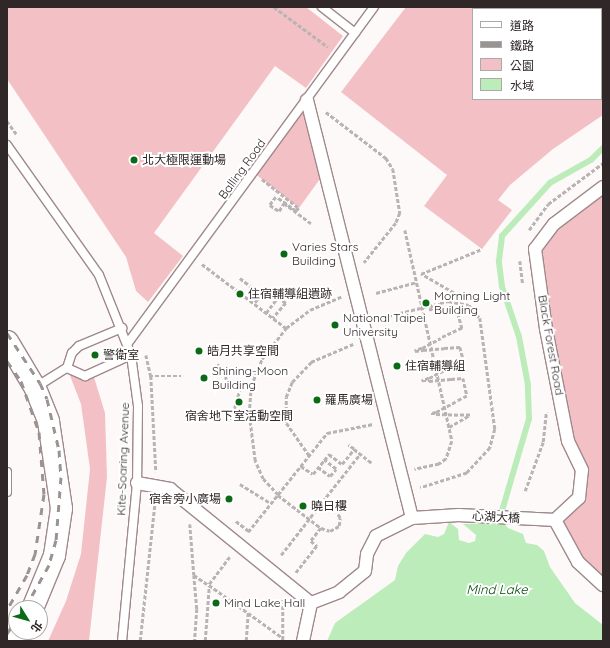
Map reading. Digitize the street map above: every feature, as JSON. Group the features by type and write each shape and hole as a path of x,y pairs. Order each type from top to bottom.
{"street":[{"path":"307,100 354,291 369,339 412,518 376,536 367,554 365,571 339,592 311,603"},
{"name":"Black Forest Road","path":"555,520 579,498 582,470 568,441 546,329 535,249 554,224 603,187"},
{"path":"7,341 35,388 48,421 60,508 54,556 35,600"},
{"path":"137,483 170,489 311,603"},
{"name":"心湖大橋","path":"412,518 459,515 555,520"},
{"path":"555,520 578,562 603,585"},
{"path":"303,641 311,603"}],"lane":[{"path":"322,7 355,33"},
{"name":"Balling Road","path":"128,343 193,257 374,7"},
{"name":"Kite-Soaring Avenue","path":"7,145 99,275 122,328 131,355 138,406 137,483 122,641"},
{"path":"35,388 67,368 72,353 79,346 122,328"},
{"path":"67,368 85,376 131,355"},
{"path":"7,472 7,492"}],"path":[{"path":"274,7 339,55"},
{"path":"307,100 386,158 393,169 400,214 396,223 352,278"},
{"path":"254,173 299,208 296,211 276,197 270,205 279,211 284,203 311,223"},
{"path":"401,472 439,464 446,459 452,441 406,230"},
{"path":"449,427 470,415 436,413 467,396 463,378 429,379 464,362 460,347 422,349 462,328 458,313 429,309 459,296 421,274 482,249"},
{"path":"193,257 286,328"},
{"path":"240,278 262,295 254,304"},
{"path":"376,293 418,282"},
{"path":"335,510 340,518 339,526 330,531 321,528 278,495 263,479 255,461 248,414 251,386 262,360 286,328 310,310 354,291"},
{"path":"266,313 278,297 286,303 273,318"},
{"path":"364,322 448,301 469,305 480,318 495,429 493,438 484,458 467,473 455,479 406,492"},
{"path":"309,456 286,423 286,397 292,382 300,372 323,355 369,339"},
{"path":"217,364 225,370 228,389 251,386"},
{"path":"135,376 181,376"},
{"path":"231,420 240,388"},
{"path":"205,641 209,586 249,531 327,433 389,420"},
{"path":"348,445 372,463"},
{"path":"302,466 313,474 329,454 342,464 354,449"},
{"path":"281,556 360,454"},
{"path":"318,467 330,476 336,469 324,460"},
{"path":"240,484 271,503"},
{"path":"188,504 197,609 195,641"},
{"path":"233,518 249,531"},
{"path":"299,570 317,546 311,541 321,528"},
{"path":"194,575 248,612 283,638 283,641"},
{"path":"246,641 248,612"}],"green space":[{"name":"北大極限運動場","path":"7,7 306,7 343,36 306,88 275,66 154,233 183,256 148,302 136,291 126,257 7,79"},
{"path":"406,7 603,7 603,115 553,149 510,185 498,200 512,210 482,249 424,206 447,175 341,92"},
{"path":"307,100 325,172 299,208 254,173"},
{"path":"603,187 603,585 578,562 555,520 579,498 582,470 568,441 535,249"},
{"path":"67,368 93,374 105,413 107,477 89,641 48,641 66,601 81,554 90,469 81,404"}],"water":[{"name":"Mind Lake","path":"500,518 508,528 523,534 526,543 537,545 544,551 550,567 575,603 603,625 603,641 327,641 335,623 395,580 398,566 406,553 425,534 438,537 444,534 449,522 458,529 459,540 469,543 475,541 476,535 463,524 497,523"}],"waterway":[{"path":"500,518 529,419 528,385 519,337 502,287 499,261 502,236 550,183 591,160 603,148"}],"railway":[{"path":"7,333 40,383 47,399 59,450 61,477 56,540 49,565 29,600"},
{"path":"7,361 21,381 39,432 44,494 35,554 27,575 7,609"}],"place":[{"name":"北大極限運動場","path":"134,160"},
{"name":"Varies Stars Building","path":"284,254"},
{"name":"住宿輔導組遺跡","path":"240,294"},
{"name":"Morning Light Building","path":"426,303"},
{"name":"National Taipei University","path":"335,325"},
{"name":"皓月共享空間","path":"199,351"},
{"name":"警衛室","path":"95,355"},
{"name":"住宿輔導組","path":"397,366"},
{"name":"Shining-Moon Building","path":"204,378"},
{"name":"羅馬廣場","path":"317,400"},
{"name":"宿舍地下室活動空間","path":"239,402"},
{"name":"宿舍旁小廣場","path":"229,499"},
{"name":"曉日樓","path":"303,506"},
{"name":"Mind Lake Hall","path":"216,603"}]}
